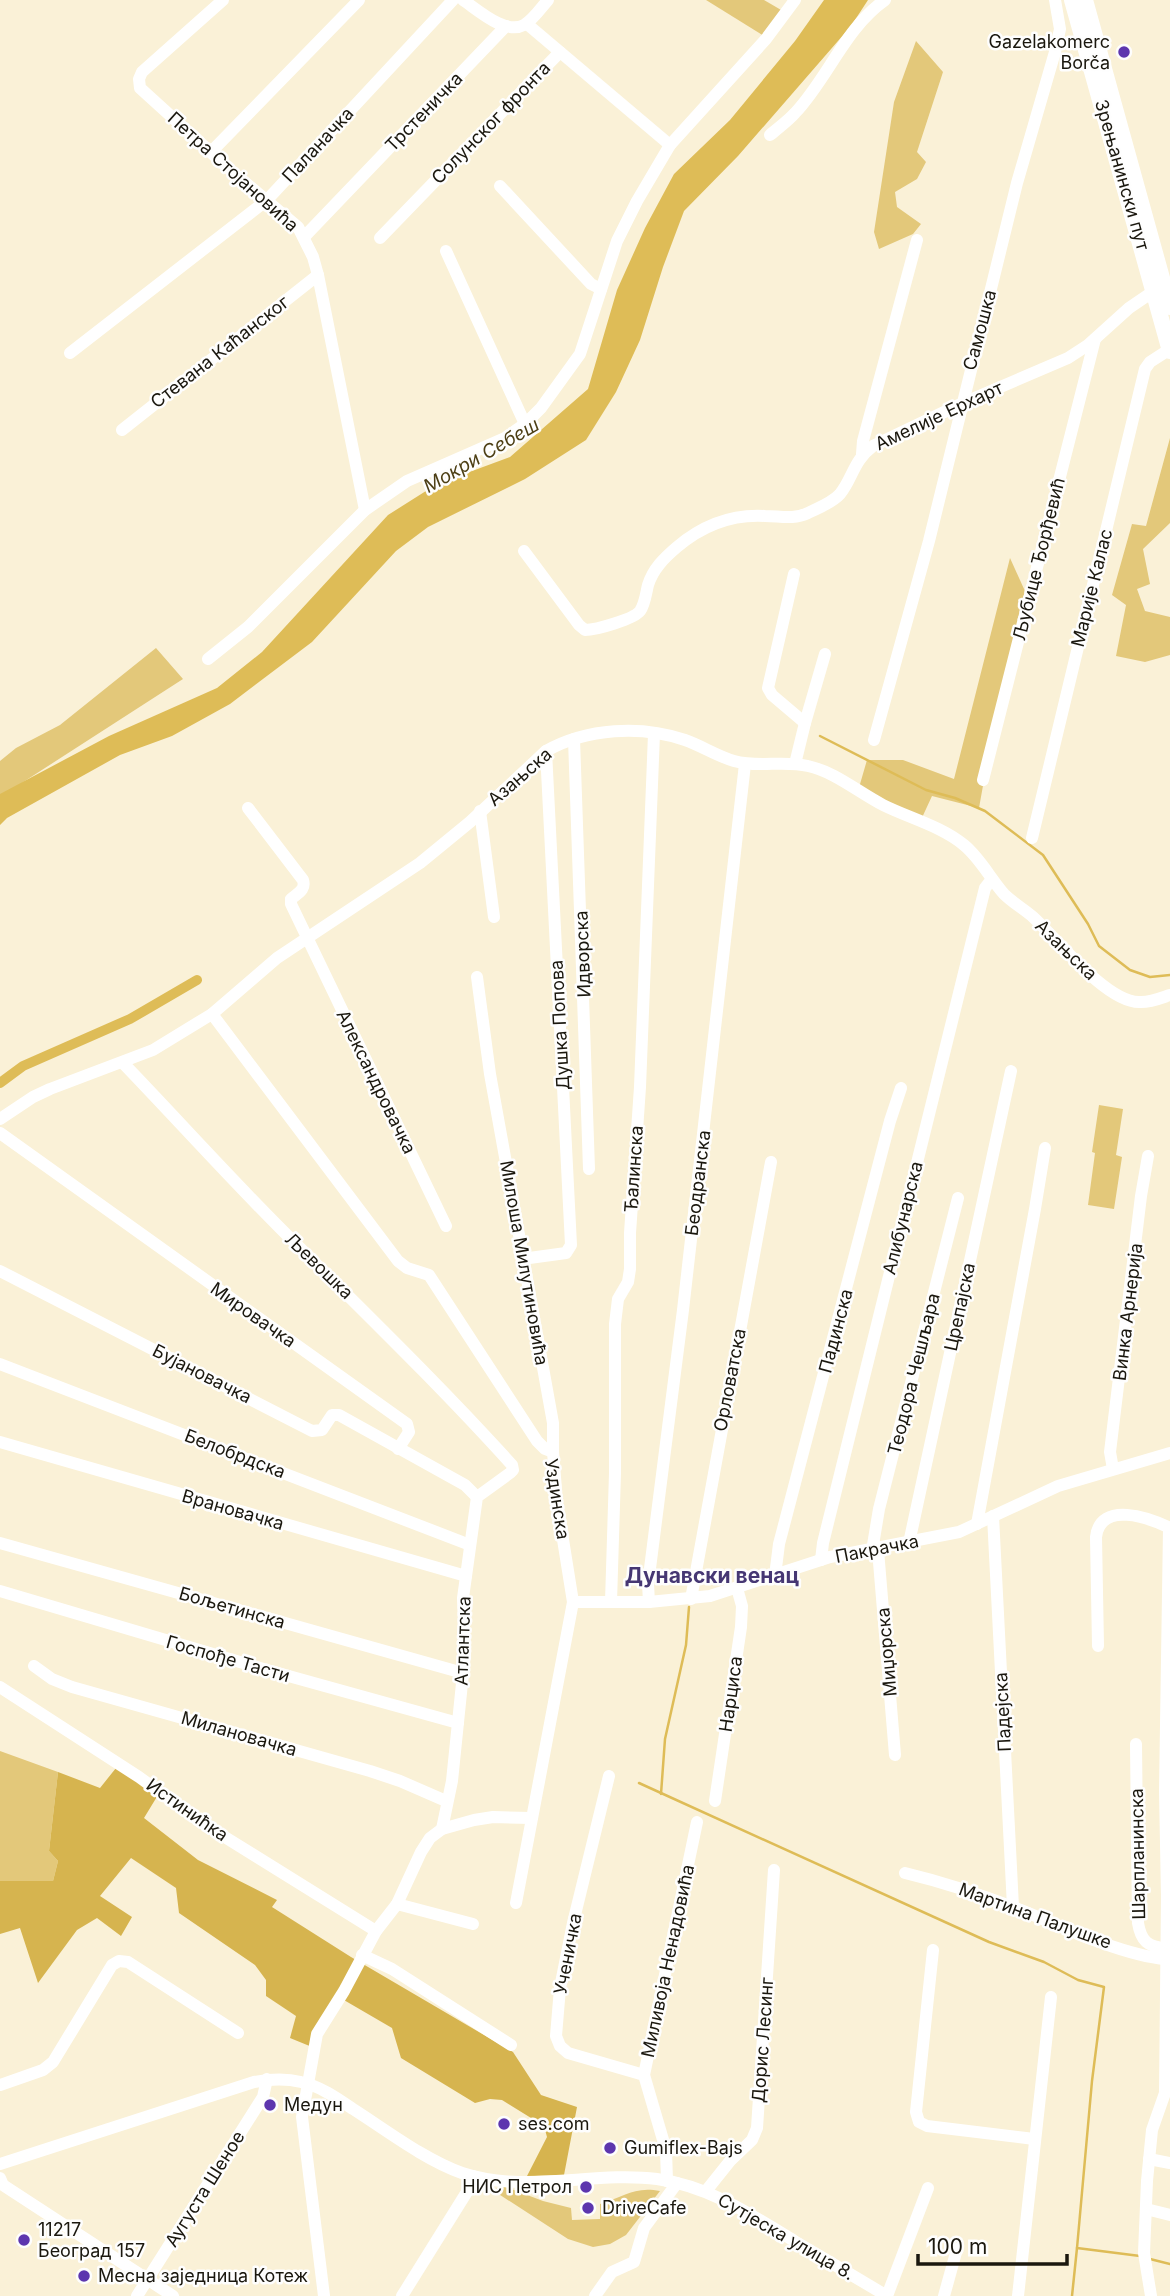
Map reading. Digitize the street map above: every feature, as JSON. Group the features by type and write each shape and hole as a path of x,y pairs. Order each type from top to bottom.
{"main road":[{"name":"Зрењанински пут","path":"1072,0 1170,350"},
{"name":"Зрењанински пут","path":"1085,0 1170,307"}],"street":[{"name":"Петра Стојановића","path":"223,0 142,72 139,79 140,88 298,228 304,237 318,275 365,510"},
{"path":"211,152 359,0"},
{"name":"Паланачка","path":"70,353 267,200 453,0"},
{"path":"463,0 506,26 517,27 527,24 548,0"},
{"path":"208,659 248,627 365,510 408,481 493,443 525,424 549,399 580,354 627,220 670,145 766,38 795,0"},
{"path":"770,135 796,113 860,23 885,0"},
{"name":"Самошка","path":"874,740 929,541 1017,183 1055,52 1060,29 1055,0"},
{"path":"527,24 560,52"},
{"name":"Трстеничка","path":"304,237 506,26"},
{"name":"Солунског фронта","path":"380,238 560,52 670,145"},
{"path":"500,186 591,284 601,289"},
{"path":"862,454 863,441 917,240"},
{"path":"446,251 525,424"},
{"name":"Стевана Каћанског","path":"122,430 318,275"},
{"name":"Амелије Ерхарт","path":"524,551 585,630 638,614 659,564 678,546 700,531 725,519 745,516 793,518 807,513 837,497 862,454 963,403 1069,358 1129,308 1154,291"},
{"name":"Љубице Ђорђевић","path":"984,780 1095,339"},
{"name":"Марије Калас","path":"1032,838 1145,369 1150,362 1170,350"},
{"path":"793,573 768,688 772,695 805,723"},
{"path":"795,764 825,654"},
{"name":"Азањска","path":"0,1119 50,1089 152,1050 212,1014 276,958 420,863 546,751 575,739 614,731 685,740 745,764 795,764 819,769 882,804 951,836 970,850 1006,896 1031,916 1084,970 1119,995 1139,1002 1170,995"},
{"name":"Ђалинска","path":"611,1602 615,1473 615,1324 618,1299 628,1282 630,1269 654,734"},
{"name":"Идворска","path":"575,739 589,1169"},
{"name":"Душка Попова","path":"522,1259 566,1253 571,1245 546,751"},
{"name":"Беодранска","path":"649,1602 648,1584 685,1297 745,764"},
{"name":"Александровачка","path":"248,808 303,880 302,890 291,899 291,904 446,1226"},
{"path":"480,811 494,917"},
{"name":"Алибунарска","path":"821,1560 985,888 992,879"},
{"name":"Милоша Милутиновића","path":"477,977 490,1074 553,1423 553,1452"},
{"name":"Уздинска","path":"212,1014 398,1261 407,1268 429,1275 537,1441 553,1452 557,1502 573,1602 516,1903"},
{"name":"Љевошка","path":"123,1063 279,1227 472,1420 513,1465 513,1470 477,1497"},
{"name":"Црепајска","path":"909,1543 1011,1070"},
{"name":"Падинска","path":"775,1576 779,1544 901,1088"},
{"name":"Мировачка","path":"0,1133 407,1424 409,1432 398,1450"},
{"path":"977,1524 1045,1148"},
{"name":"Винка Арнерија","path":"1113,1469 1110,1452 1148,1156"},
{"name":"Орловатска","path":"691,1599 771,1162"},
{"name":"Теодора Чешљара","path":"875,1550 879,1509 958,1198"},
{"name":"Бујановачка","path":"0,1271 312,1431 322,1430 335,1414 398,1450"},
{"name":"Белобрдска","path":"0,1364 470,1545"},
{"name":"Врановачка","path":"0,1442 466,1576"},
{"path":"398,1450 465,1485 477,1497"},
{"name":"Пакрачка","path":"573,1602 649,1602 710,1596 821,1560 959,1532 1058,1486 1170,1453"},
{"name":"Атлантска","path":"442,1829 452,1781 463,1672 465,1632 462,1613 477,1497"},
{"path":"1098,1646 1098,1527 1107,1518 1126,1515 1149,1519 1169,1528 1166,2093 1152,2130 1149,2159 1144,2253 1151,2296"},
{"name":"Падејска","path":"993,1516 1013,1907"},
{"name":"Бољетинска","path":"0,1543 463,1672"},
{"name":"Миџорска","path":"875,1550 895,1755"},
{"name":"Нарциса","path":"715,1801 741,1627 741,1606 737,1588"},
{"name":"Госпође Тасти","path":"0,1591 267,1671 458,1723"},
{"name":"Милановачка","path":"34,1666 52,1679 72,1687 370,1771 446,1801"},
{"name":"Истинићка","path":"0,1687 139,1777 200,1821 376,1931"},
{"name":"Шарпланинска","path":"1136,1744 1138,1923 1141,1936 1148,1944 1166,1954"},
{"name":"Ученичка","path":"609,1776 573,1923 560,1988 556,2036 560,2046 568,2053 644,2075"},
{"path":"324,2296 302,2117 317,2034 376,1931 397,1904 430,1838 442,1829 456,1824 493,1817 531,1818"},
{"name":"Миливоја Ненадовића","path":"672,2182 666,2150 644,2075 697,1822"},
{"name":"Дорис Лесинг","path":"706,2191 730,2161 752,2140 757,2128 774,1870"},
{"name":"Мартина Палушке","path":"905,1872 967,1889 1102,1942 1149,1956 1166,1954"},
{"path":"397,1904 473,1924"},
{"path":"933,1950 916,2112 919,2122 927,2126 1034,2139"},
{"path":"362,1955 392,1969 511,2045"},
{"path":"0,2085 43,2070 52,2062 112,1965 119,1961 128,1962 238,2033"},
{"path":"1018,2296 1051,1997"},
{"path":"0,2164 267,2079"},
{"name":"Сутјеска улица 8.","path":"267,2079 287,2079 308,2084 330,2094 428,2156 473,2176 527,2182 609,2177 672,2182 706,2191 887,2296 928,2188"},
{"name":"Аугуста Шеное","path":"137,2296 263,2097 267,2079"},
{"path":"1149,2159 1170,2163"},
{"path":"402,2296 470,2187 473,2176"},
{"path":"596,2296 612,2272 634,2262 645,2228 672,2182"},
{"path":"1,2184 173,2296"},
{"path":"1146,2209 1170,2215"},
{"path":"944,2296 957,2249"}],"shaded area":[{"path":"706,0 764,0 788,14 769,39"},
{"path":"824,0 868,0 851,26 738,156 684,211 640,340 616,392 586,440 525,479 428,527 396,551 312,642 230,704 172,736 120,755 7,818 0,825 0,794 109,736 217,688 262,652 388,515 437,484 510,457 588,389 617,290 645,228 674,174 730,120 795,41"},
{"path":"916,41 943,72 917,152 926,162 917,179 895,192 897,207 921,224 913,234 879,249 874,232 894,102"},
{"path":"1170,438 1170,523 1143,549 1150,584 1137,589 1145,611 1170,617 1170,655 1145,662 1116,656 1126,605 1112,595 1132,524 1146,526"},
{"path":"1010,558 1029,600 979,808 932,796 920,822 858,791 867,760 903,760 954,779"},
{"path":"156,648 183,679 0,797 0,761 16,748 60,725"},
{"path":"1099,1105 1123,1109 1116,1155 1122,1157 1114,1209 1088,1205"},
{"path":"0,1751 58,1772 49,1851 58,1861 53,1881 0,1881"},
{"path":"116,1768 158,1795 144,1818 198,1860 277,1900 272,1907 351,1957 513,2052 541,2095 577,2107 564,2175 527,2176 547,2137 544,2126 502,2100 490,2099 475,2103 401,2058 392,2028 337,1996 312,2047 290,2038 296,2016 266,1996 266,1980 255,1965 179,1913 176,1888 131,1858 100,1896 132,1917 121,1936 97,1918 77,1930 38,1983 20,1928 0,1934 0,1881 53,1881 58,1861 49,1851 58,1772 100,1788"},
{"path":"499,2186 571,2208 572,2220 600,2219 600,2204 636,2191 660,2191 626,2235 610,2244 593,2247 568,2239 494,2191"}],"waterway":[{"path":"820,736 926,790 955,798 985,811 1043,855 1088,924 1099,946 1130,970 1150,977 1170,975"},
{"path":"0,1083 23,1066 130,1019 197,980"},
{"path":"661,1794 665,1739 686,1645 689,1607"},
{"path":"639,1783 989,1942 1044,1962 1078,1980 1104,1987 1092,2081 1077,2248 1140,2256"},
{"path":"1072,2296 1077,2248"},
{"path":"1150,2259 1170,2264"}],"place":[{"name":"Gazelakomerc Borča","path":"1124,52"},
{"name":"Медун","path":"270,2105"},
{"name":"ses.com","path":"504,2124"},
{"name":"Gumiflex-Bajs","path":"610,2148"},
{"name":"НИС Петрол","path":"586,2187"},
{"name":"DriveCafe","path":"588,2208"},
{"name":"11217 Београд 157","path":"24,2240"},
{"name":"Месна заједница Котеж","path":"84,2276"}],"district":[{"name":"Дунавски венац","path":"712,1576"}],"water label":[{"name":"Мокри Себеш","path":"481,455"}]}
